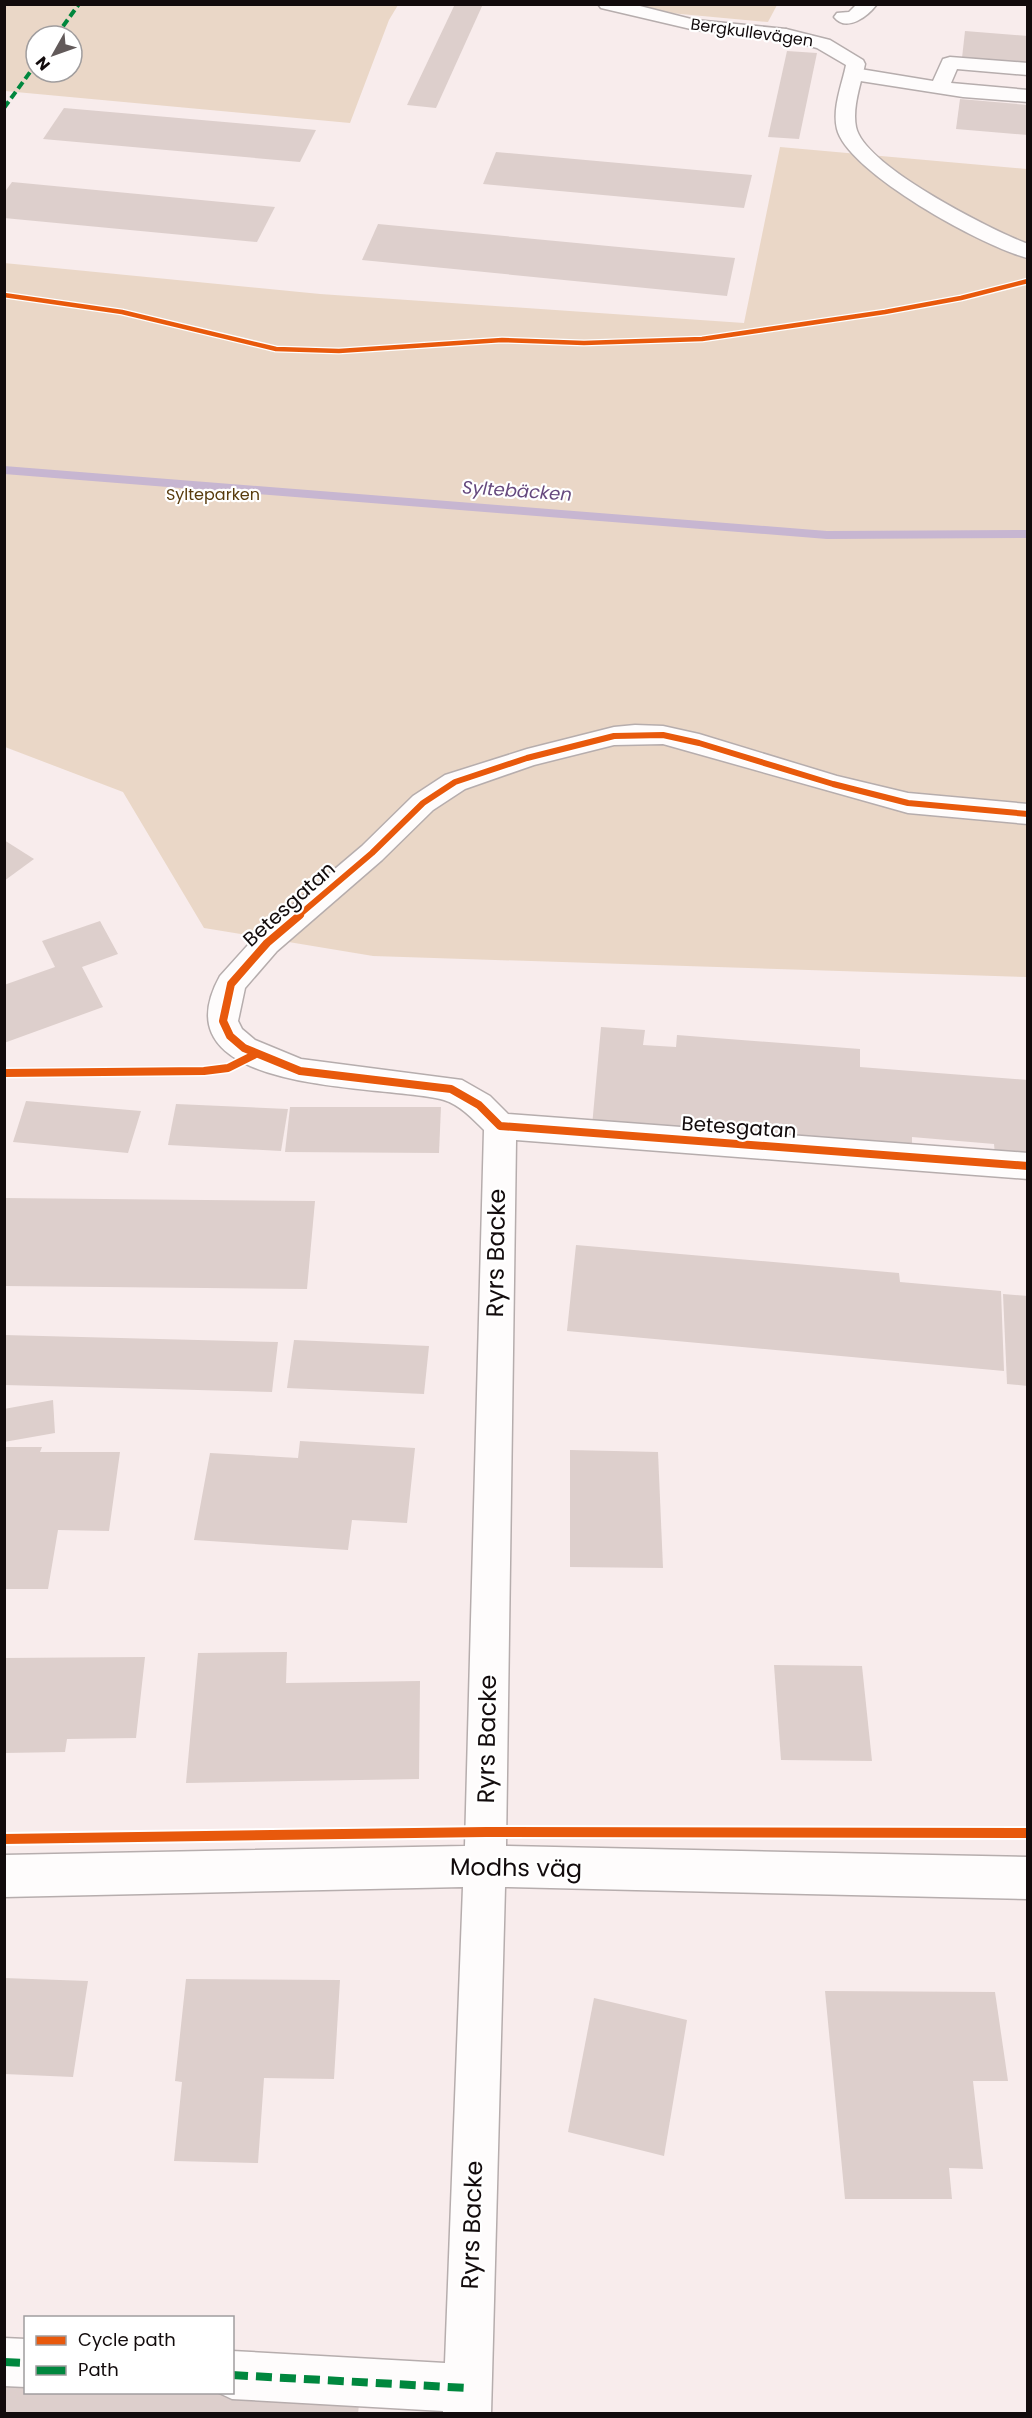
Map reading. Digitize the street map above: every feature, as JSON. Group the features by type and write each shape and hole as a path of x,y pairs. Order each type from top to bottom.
{"street":[{"name":"Bergkullevägen","path":"607,4 695,25 786,34 824,42 842,51 856,64 854,74"},
{"path":"843,17 854,17 868,4"},
{"path":"940,88 950,63 1028,69"},
{"path":"1028,96 940,88 854,74 845,118 849,136 869,159 963,224 1028,252"},
{"name":"Betesgatan","path":"1028,814 908,803 833,784 699,743 663,735 614,736 527,758 455,782 423,803 372,853 267,943 231,984 223,1021 230,1036 244,1048 274,1062 300,1071 451,1089 479,1105 500,1126 1028,1166"},
{"name":"Ryrs Backe","path":"234,2375 467,2401 484,1866 500,1126"},
{"name":"Modhs väg","path":"4,1876 484,1866 1028,1878"},
{"path":"4,2362 24,2363"}],"green space":[{"path":"4,5 398,5 389,20 350,123 5,91"},
{"path":"640,5 777,5 768,22 670,13"},
{"name":"Sylteparken","path":"780,147 1027,169 1027,977 373,956 204,928 123,792 5,747 4,263 320,294 744,323"}],"building":[{"path":"455,4 483,4 436,108 407,105"},
{"path":"965,31 1028,36 1028,63 962,58"},
{"path":"787,51 817,53 799,139 768,137"},
{"path":"960,99 1028,105 1028,135 956,129"},
{"path":"64,108 316,130 300,162 43,139"},
{"path":"496,152 752,175 744,208 483,184"},
{"path":"12,182 275,207 257,242 4,218 4,193"},
{"path":"378,224 735,258 727,296 362,260"},
{"path":"4,840 34,859 4,881"},
{"path":"100,921 118,954 82,967 103,1007 4,1043 4,985 55,967 42,941"},
{"path":"601,1027 645,1030 643,1045 676,1047 677,1035 860,1049 860,1067 1028,1080 1028,1157 995,1155 994,1144 912,1137 912,1152 592,1126"},
{"path":"26,1101 141,1111 128,1153 13,1142"},
{"path":"176,1104 288,1109 281,1151 168,1145"},
{"path":"290,1107 441,1107 439,1153 285,1152"},
{"path":"4,1198 315,1201 307,1289 4,1286"},
{"path":"576,1245 899,1273 900,1282 1001,1291 1004,1371 567,1331"},
{"path":"1003,1294 1028,1296 1028,1386 1007,1384"},
{"path":"4,1335 278,1342 272,1392 4,1385"},
{"path":"294,1340 429,1346 424,1394 287,1388"},
{"path":"53,1400 55,1433 4,1442 4,1409"},
{"path":"300,1441 415,1448 407,1523 352,1520 348,1550 194,1540 210,1453 298,1458"},
{"path":"4,1447 42,1447 40,1452 120,1452 109,1531 58,1530 48,1589 4,1589"},
{"path":"570,1450 658,1452 663,1568 570,1567"},
{"path":"287,1652 286,1683 420,1681 419,1779 186,1783 198,1653"},
{"path":"145,1657 136,1738 67,1739 65,1752 4,1753 4,1658"},
{"path":"774,1665 862,1666 872,1761 781,1760"},
{"path":"4,1978 88,1981 73,2077 4,2074"},
{"path":"186,1979 340,1980 334,2079 264,2078 258,2163 174,2161 182,2082 175,2081"},
{"path":"825,1991 995,1992 1008,2081 973,2081 983,2169 949,2168 952,2199 845,2199"},
{"path":"594,1998 687,2020 664,2156 568,2132"},
{"path":"5,2373 24,2375 24,2394 360,2394 358,2414 5,2414"}],"waterway":[{"name":"Syltebäcken","path":"4,470 827,535 1028,534"}],"marked path":[{"path":"65,24 79,4"},
{"path":"4,108 24,80"},
{"path":"4,2362 24,2363"},
{"path":"234,2375 467,2388"}],"cycle path":[{"path":"4,295 122,312 276,349 339,351 502,340 584,343 702,339 885,312 961,298 1028,281"},
{"path":"1028,814 908,803 833,784 699,743 663,735 614,736 527,758 455,782 423,803 372,853 267,943 231,984 223,1021 230,1036 244,1048 274,1062 300,1071 451,1089 479,1105 500,1126 1028,1166"},
{"path":"4,1073 204,1071 228,1068 254,1055"},
{"path":"4,1839 486,1832 1028,1833"}]}
